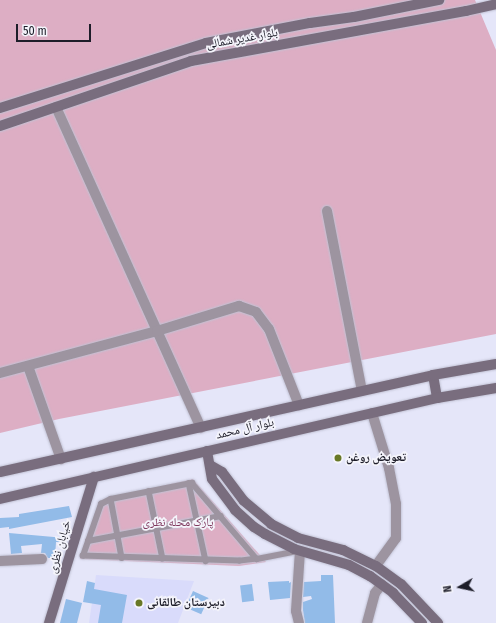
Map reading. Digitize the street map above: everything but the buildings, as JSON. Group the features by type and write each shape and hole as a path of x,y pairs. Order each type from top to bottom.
{"main road":[{"name":"بلوار غدیر شمالی","path":"0,108 206,43 295,26 354,18 439,0"},
{"name":"بلوار غدیر شمالی","path":"0,126 191,61 466,11 496,4"},
{"name":"بلوار آل محمد","path":"0,472 433,375 496,364"},
{"path":"433,375 437,398"},
{"name":"بلوار آل محمد","path":"0,499 437,398 496,388"},
{"path":"207,451 212,479 226,500 244,519 265,534 300,551 349,565 382,584 422,623"},
{"path":"210,465 222,472 244,501 271,524 298,538 343,550 376,566 401,584 438,623"},
{"name":"خیابان نظری","path":"49,623 94,477"}],"street":[{"path":"56,107 201,428"},
{"path":"327,211 362,391"},
{"path":"0,373 157,331 239,306 256,312 269,329 299,405"},
{"path":"28,366 61,458"},
{"path":"372,413 389,468 396,504 396,538 376,566"},
{"path":"299,623 296,604 300,551"},
{"path":"0,561 42,559"},
{"path":"367,623 375,593 382,584"}],"lane":[{"path":"189,483 206,561"},
{"path":"257,560 192,483 111,499 101,504 84,556 240,561 257,560 300,551"},
{"path":"149,491 162,559"},
{"path":"111,499 122,558"},
{"path":"88,541 118,534 221,516"}],"shaded area":[{"name":"دبیرستان طالقانی","path":"96,575 194,581 178,623 89,623"}],"green space":[{"path":"0,0 475,0 496,50 496,334 59,419 0,433"},
{"name":"پارک محله نظری","path":"193,479 266,562 239,566 80,559 99,503 107,498"}],"place":[{"name":"تعویض روغن","path":"338,458"},
{"name":"دبیرستان طالقانی","path":"139,603"}]}
